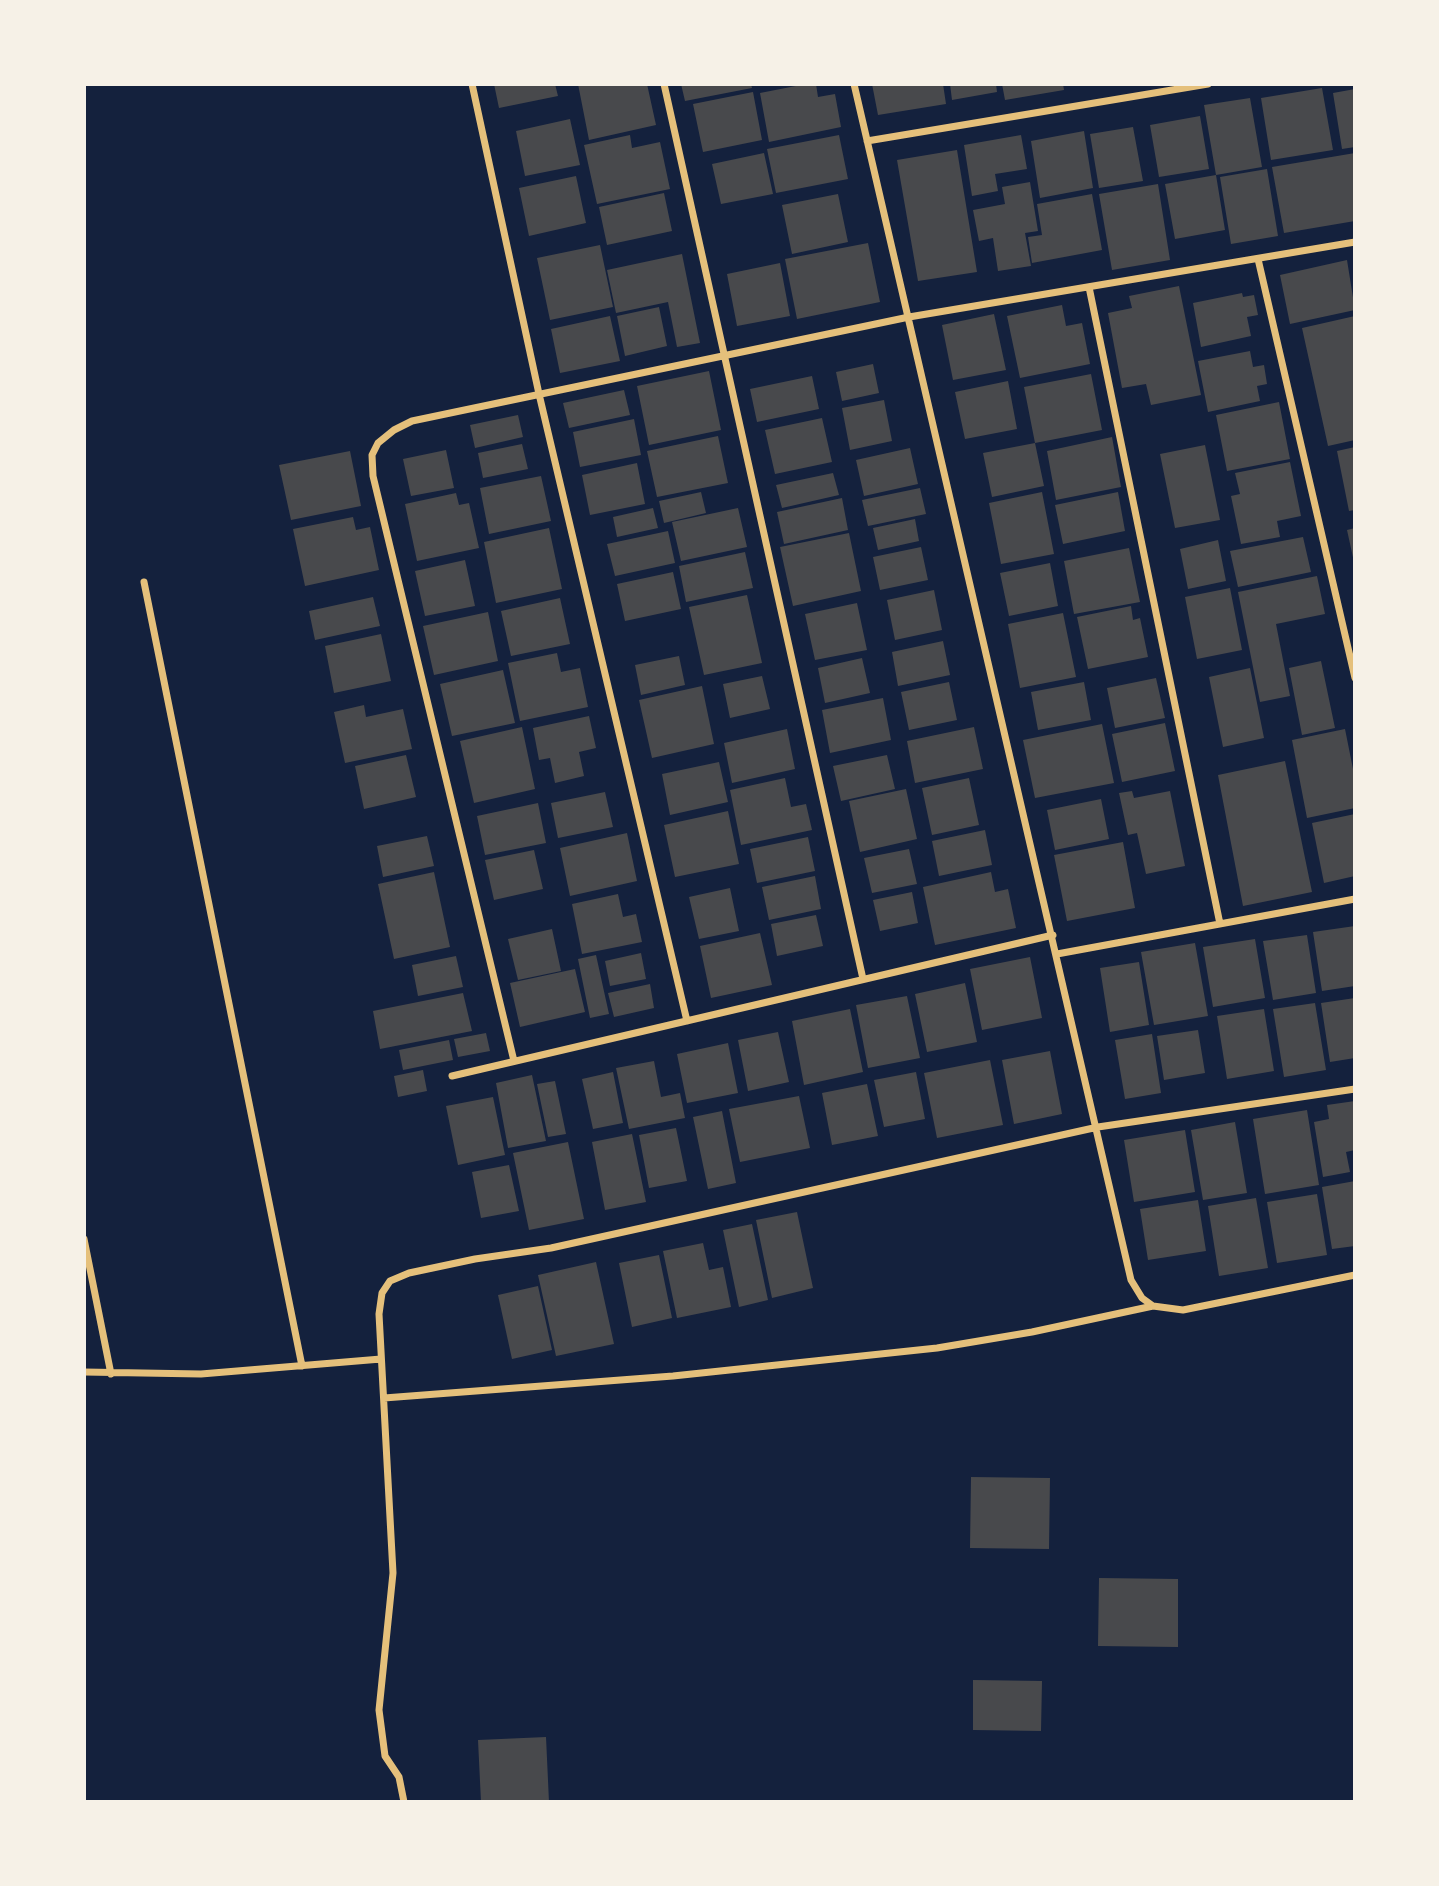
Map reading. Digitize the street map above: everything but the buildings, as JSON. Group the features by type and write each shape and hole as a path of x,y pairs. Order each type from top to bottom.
{"street":[{"path":"472,84 539,394 687,1021"},
{"path":"664,84 863,979"},
{"path":"854,84 1098,1127 1131,1280 1142,1298 1153,1306"},
{"path":"867,141 1208,84"},
{"path":"514,1061 373,476 372,454 386,436 412,421 909,317 1355,242"},
{"path":"1258,259 1355,678"},
{"path":"1089,286 1220,924"},
{"path":"144,582 302,1366"},
{"path":"1057,954 1355,900"},
{"path":"452,1076 1053,935"},
{"path":"404,1802 399,1777 385,1756 380,1729 393,1573 381,1359 382,1293 390,1281 408,1273 475,1259 551,1248 1098,1127 1355,1089"},
{"path":"84,1239 111,1374"},
{"path":"384,1398 673,1376 937,1348 1032,1332 1153,1306 1183,1310 1355,1275"},
{"path":"84,1372 201,1374 381,1359"}]}
